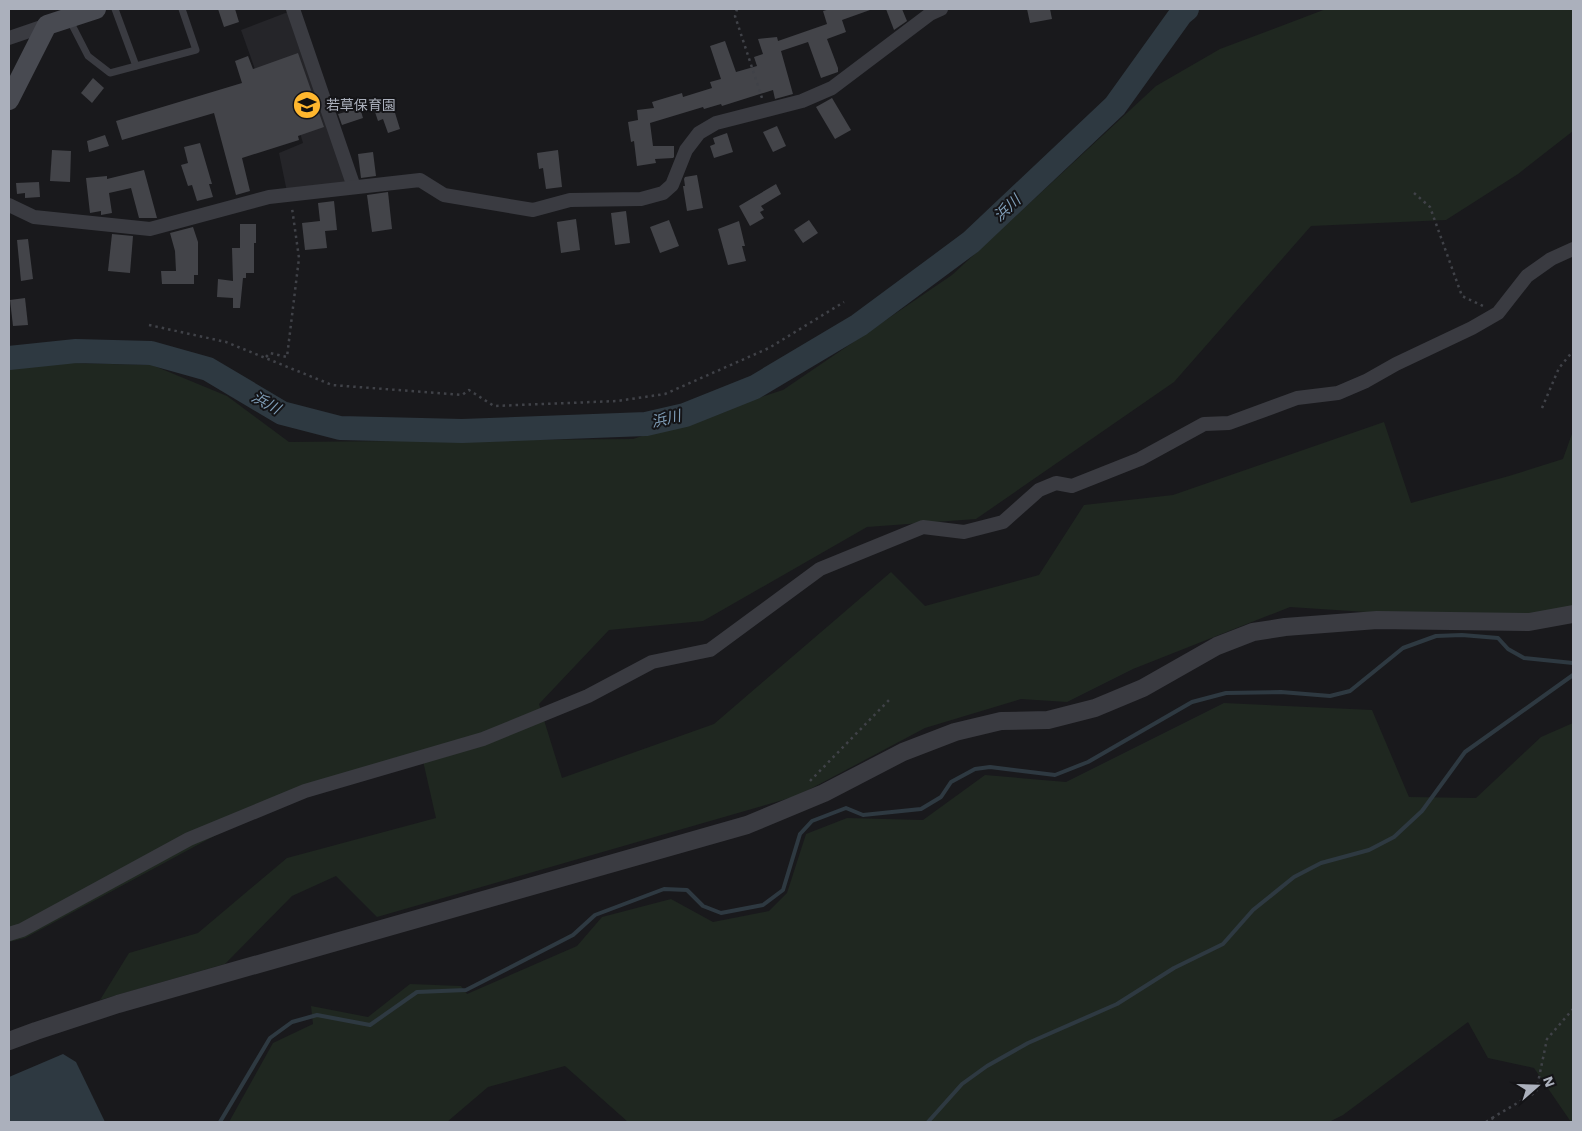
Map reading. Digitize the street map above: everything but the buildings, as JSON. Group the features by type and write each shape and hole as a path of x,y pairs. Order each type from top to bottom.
{"main road":[{"path":"9,100 47,25 96,9"}],"street":[{"path":"293,9 354,187"},
{"path":"9,205 34,218 150,229 232,206 290,194 420,180 444,195 533,210 570,200 641,199 663,193 672,185 686,150 699,133 716,123 802,100 832,88 933,10"},
{"path":"9,38 47,25"},
{"path":"9,934 22,930 189,839 305,791 482,739 588,696 652,662 710,650 820,569 923,527 964,532 1003,522 1039,490 1056,483 1072,486 1140,459 1204,424 1229,423 1297,398 1338,393 1366,381 1498,313 1527,276 1550,259 1573,249"},
{"path":"9,1042 36,1030 118,1004 747,825 824,792 903,752 955,732 1001,721 1048,720 1095,708 1143,688 1217,646 1253,632 1285,627 1377,620 1529,622 1573,614"}],"lane":[{"path":"115,9 136,66"},
{"path":"69,18 88,56 110,73 196,50 182,9"}],"path":[{"path":"737,9 735,16 766,110"},
{"path":"1414,193 1430,207 1462,296 1498,313"},
{"path":"266,357 270,353 287,357 299,258 290,194"},
{"path":"149,325 226,342 332,385 462,396 469,390 494,406 617,401 666,394 769,348 844,302"},
{"path":"1542,408 1559,368 1573,351"},
{"path":"807,784 891,698"},
{"path":"1486,1122 1536,1092 1547,1039 1573,1008"},
{"path":"1492,1118 1494,1122"}],"shaded area":[{"path":"1326,9 1573,9 1573,131 1518,174 1446,220 1311,226 1174,382 976,519 867,527 703,621 609,630 539,704 562,778 714,724 891,572 925,606 1039,575 1084,505 1173,495 1384,422 1411,503 1563,459 1573,431 1573,614 1381,613 1290,607 1133,669 1067,702 1021,699 925,728 797,796 377,917 336,876 292,896 225,964 100,1000 129,953 198,933 287,858 436,818 421,752 229,828 25,938 9,942 9,366 28,362 152,365 227,396 289,442 633,439 783,390 952,275 1156,86 1220,49"},
{"name":"若草保育園","path":"288,12 351,184 287,192 279,153 303,143 288,93 266,100 241,30"},
{"path":"1224,703 1372,710 1409,797 1476,798 1541,737 1573,723 1573,1122 1571,1122 1534,1068 1488,1058 1468,1022 1343,1115 1329,1122 628,1122 565,1066 488,1087 447,1122 229,1122 273,1043 313,1024 311,1006 368,1017 410,984 461,986 467,994 577,946 602,917 671,899 713,922 769,911 787,893 806,834 847,818 923,820 985,775 1066,782"},
{"path":"63,1054 76,1062 105,1122 9,1122 9,1077"}],"waterway":[{"name":"浜川","path":"9,358 76,351 151,353 208,369 282,413 340,428 462,431 646,424 685,415 755,387 859,325 971,242 1115,106 1181,14 1187,9"},
{"path":"220,1122 270,1038 292,1022 317,1015 370,1025 417,992 466,990 573,935 595,915 664,889 687,890 703,906 721,913 763,905 783,890 800,834 812,821 846,808 863,815 921,809 941,797 951,782 975,769 990,767 1055,775 1088,762 1192,702 1226,693 1281,692 1330,696 1350,691 1403,648 1436,636 1462,635 1498,638 1508,649 1524,658 1573,663"},
{"path":"928,1122 962,1084 987,1066 1028,1043 1117,1004 1174,968 1223,944 1253,910 1294,877 1321,863 1369,850 1394,837 1422,811 1465,752 1573,675"}],"place":[{"name":"若草保育園","path":"307,105"}]}
